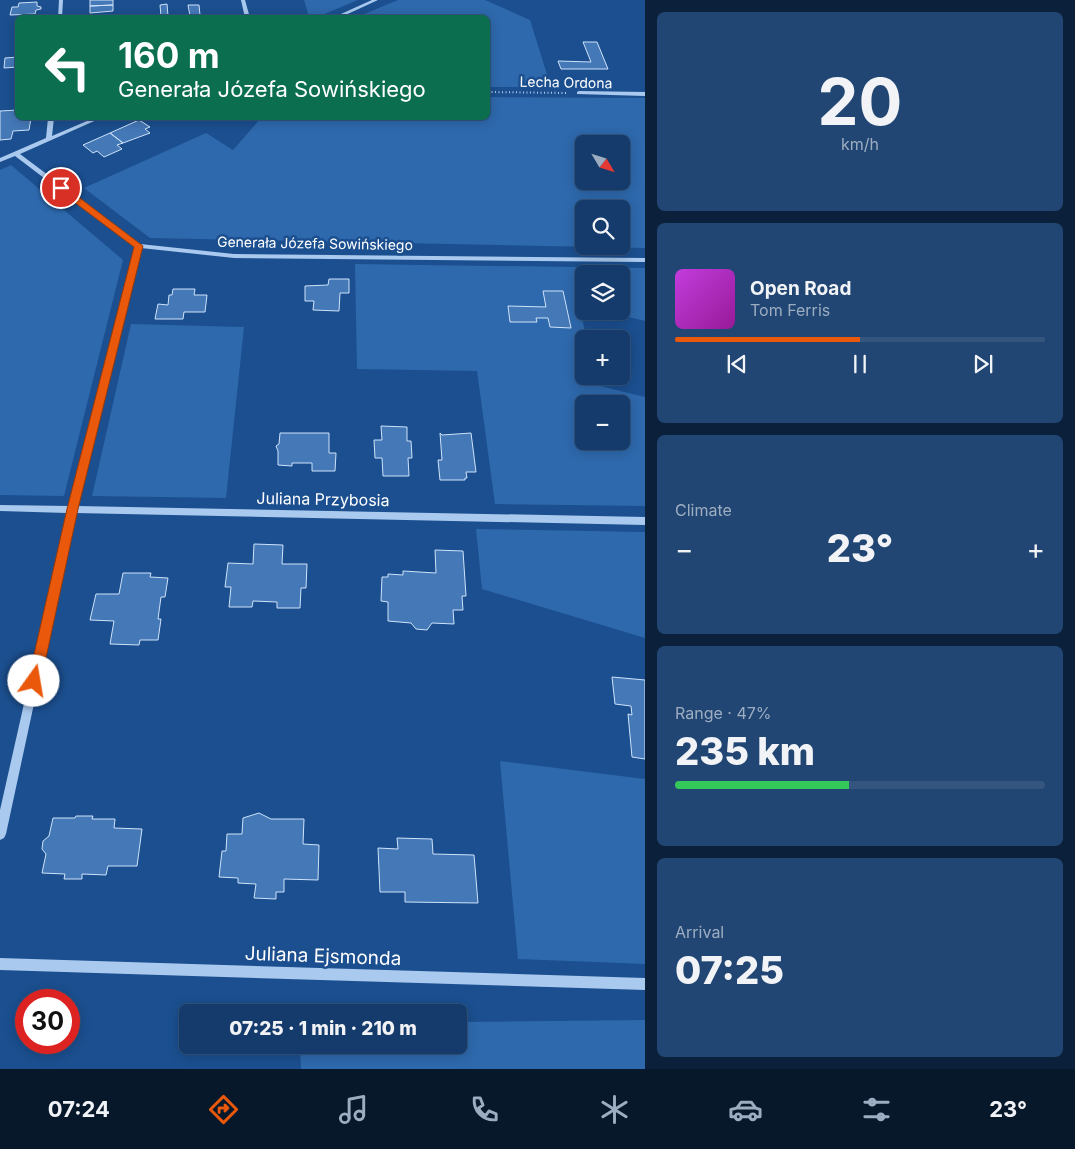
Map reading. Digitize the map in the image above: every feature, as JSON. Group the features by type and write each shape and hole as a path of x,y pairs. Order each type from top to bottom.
{"street":[{"path":"60,15 61,0"},
{"path":"243,0 247,15"},
{"path":"341,15 372,1"},
{"name":"Lecha Ordona","path":"579,93 645,94"},
{"path":"49,139 50,120"},
{"path":"0,160 93,120"},
{"path":"0,834 72,509 138,246 15,154"},
{"name":"Generała Józefa Sowińskiego","path":"138,246 234,256 645,260"},
{"name":"Juliana Przybosia","path":"0,508 645,521"},
{"name":"Juliana Ejsmonda","path":"0,964 645,984"}],"path":[{"name":"Lecha Ordona","path":"490,92 579,93"}],"shaded area":[{"path":"304,0 358,0 322,15 308,15"},
{"path":"398,0 485,0 530,20 551,87 490,87 490,15 362,15"},
{"path":"490,97 645,98 645,248 630,248 630,200 575,200 575,247 150,238 84,188 206,133 233,150 259,120 490,120"},
{"path":"11,165 123,260 64,496 0,495 0,170"},
{"path":"355,264 575,267 575,320 582,320 585,330 575,330 575,385 600,385 645,397 645,506 495,504 477,371 357,369"},
{"path":"630,268 645,268 645,321 630,317"},
{"path":"131,324 244,327 226,498 92,496"},
{"path":"476,529 645,532 645,638 482,589"},
{"path":"500,761 645,779 645,964 518,959"},
{"path":"645,1020 645,1069 301,1069 300,1054 467,1054 467,1022"}],"building":[{"path":"90,0 113,0 113,5 90,6"},
{"path":"37,2 37,6 41,7 41,9 36,10 35,14 10,15 12,7 18,7 19,3"},
{"path":"167,4 168,15 161,15 160,5"},
{"path":"113,5 113,11 90,13 90,6"},
{"path":"188,5 199,5 200,15 190,15"},
{"path":"583,42 597,42 608,69 561,69 558,61 591,62"},
{"path":"15,57 15,67 4,68 5,58"},
{"path":"15,110 15,120 31,120 29,130 13,131 11,139 0,140 0,111"},
{"path":"139,120 150,127 145,129 150,133 123,143 110,133"},
{"path":"110,133 123,143 117,145 122,149 104,157 97,151 93,153 83,145"},
{"path":"329,279 349,279 349,293 340,293 339,311 313,310 314,301 305,301 305,286 328,285"},
{"path":"173,289 195,289 194,295 207,295 205,312 184,312 183,319 155,319 158,304 168,305 169,295 172,295"},
{"path":"543,291 563,291 571,328 550,327 548,318 536,318 537,322 510,322 508,306 546,307"},
{"path":"381,426 407,427 407,441 411,441 412,458 408,458 409,476 383,476 382,458 375,458 374,440 382,440"},
{"path":"280,433 329,433 329,453 336,453 335,471 312,471 312,463 292,463 292,466 278,465 276,446 279,444"},
{"path":"440,433 442,435 471,433 476,472 466,472 467,478 465,480 440,480 438,460 442,460"},
{"path":"254,544 283,545 282,564 307,564 306,588 301,588 300,608 277,608 277,602 253,601 252,607 229,607 231,587 225,587 228,563 253,564"},
{"path":"435,550 463,551 466,596 462,596 463,610 453,610 454,624 432,623 427,630 416,629 411,623 388,621 388,602 381,601 382,577 388,577 388,574 403,575 403,571 436,573"},
{"path":"123,573 151,573 150,577 168,578 165,597 161,597 158,619 161,619 158,640 140,640 139,645 110,644 114,621 90,620 96,594 119,594"},
{"path":"612,677 645,680 645,759 632,757 628,714 632,715 631,706 615,704"},
{"path":"259,813 271,819 304,819 303,844 319,845 318,880 284,879 284,892 276,892 276,899 254,898 256,884 238,883 238,878 219,877 222,851 226,851 227,834 242,834 243,818"},
{"path":"76,816 93,816 92,819 115,819 114,828 142,829 137,866 108,866 106,875 82,874 82,879 64,879 65,874 42,873 46,854 42,849 43,841 49,836 53,818 75,818"},
{"path":"397,838 432,839 433,854 474,855 478,903 405,902 405,892 380,892 378,848 398,849"}],"route":[{"path":"34,681 72,509 138,246 61,188"}]}
